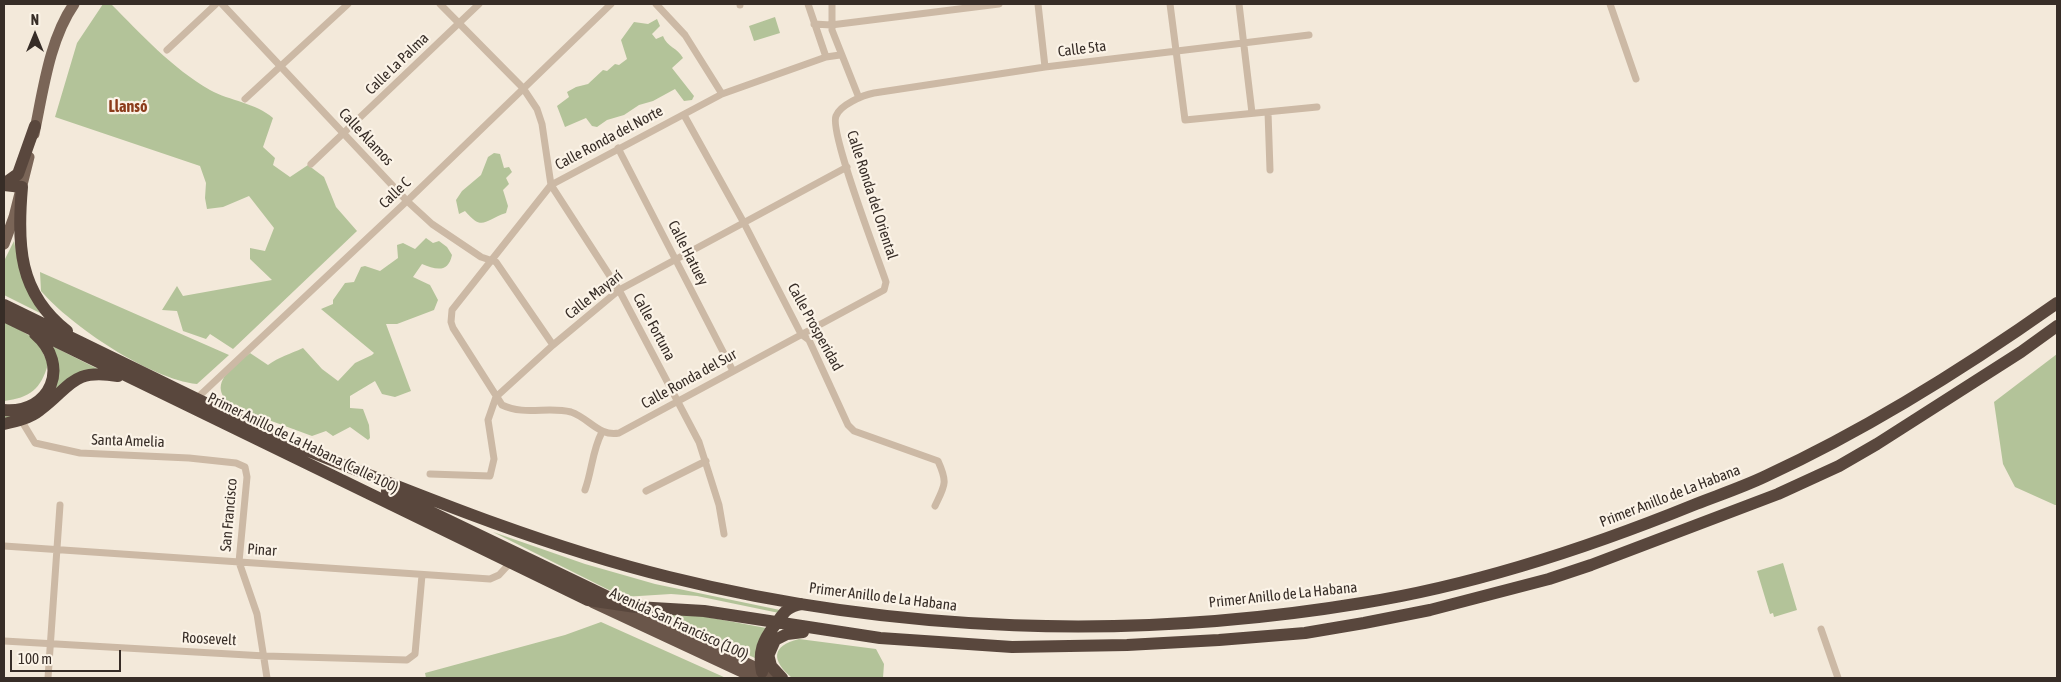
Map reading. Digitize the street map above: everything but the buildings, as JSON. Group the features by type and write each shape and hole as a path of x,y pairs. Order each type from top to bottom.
{"highway":[{"path":"4,185 18,174 35,126"},
{"path":"4,185 22,187 20,244 28,278 45,310 59,325 86,347"},
{"name":"Primer Anillo de La Habana","path":"279,439 459,510 637,569 804,604 892,616 989,624 1126,625 1299,612 1366,603 1454,584 1543,560 1599,541 1764,477 1921,392 2057,303"},
{"path":"4,410 18,410 38,400 50,387 54,372 52,358 41,340 5,313"},
{"name":"Primer Anillo de La Habana (Calle 100)","path":"5,313 86,347 279,439"},
{"name":"Primer Anillo de La Habana (Calle 100)","path":"5,313 134,380 588,600 704,611 818,630"},
{"path":"759,675 772,644 780,636 818,630 944,644 1012,647 1127,645 1305,633 1430,610 1591,565 1778,494 1839,466 1894,434 2021,352 2057,326"},
{"path":"4,424 21,420 41,409 61,390 80,377 101,374 134,380"},
{"path":"279,439 626,605"},
{"name":"Avenida San Francisco (100)","path":"588,600 759,675 776,678"},
{"path":"759,675 761,648 768,633 784,610 804,604"},
{"name":"Avenida San Francisco (100)","path":"626,605 759,675"},
{"path":"768,654 771,666 782,678"}],"main road":[{"path":"4,244 22,187 55,47 66,16 74,4"}],"street":[{"path":"168,50 216,4"},
{"name":"Calle Álamos","path":"222,4 407,201 432,224 481,257 491,260 499,266 553,346"},
{"path":"245,99 348,4"},
{"name":"Calle Fortuna","path":"440,4 523,88 540,117 551,185 619,290 699,442 719,505 724,534"},
{"name":"Calle La Palma","path":"311,164 479,4"},
{"name":"Calle C","path":"196,399 407,201 611,4"},
{"path":"656,4 685,35 722,94"},
{"path":"808,4 826,57"},
{"path":"832,4 831,25 840,55 859,98"},
{"path":"814,24 831,25 999,4"},
{"path":"1038,4 1045,67"},
{"path":"1170,4 1185,120 1317,107"},
{"path":"1239,4 1252,113"},
{"path":"1610,4 1636,79"},
{"name":"Calle 5ta","path":"859,98 874,93 1045,67 1309,35"},
{"name":"Calle Ronda del Norte","path":"496,397 451,322 455,304 551,185 722,94 826,57 840,55"},
{"name":"Calle Ronda del Oriental","path":"859,98 839,112 835,120 836,130 886,282"},
{"path":"1268,112 1270,170"},
{"name":"Calle Prosperidad","path":"684,114 744,223 801,334 809,340 850,428 938,461 945,477 944,487 935,506"},
{"name":"Calle Hatuey","path":"618,148 733,371"},
{"name":"Calle Mayarí","path":"430,474 490,476 494,459 488,420 496,397 553,346 619,290 674,258 744,223 847,167"},
{"name":"Calle Ronda del Sur","path":"602,432 619,433 678,402 884,290 886,282"},
{"path":"496,397 502,406 514,410 560,411 576,414 602,432 596,444 592,470 585,490"},
{"name":"Santa Amelia","path":"21,420 35,443 45,447 80,453 189,458 226,462 242,464 247,470"},
{"path":"646,491 706,462"},
{"name":"San Francisco","path":"247,470 239,562 257,614 267,678"},
{"path":"48,678 60,505"},
{"name":"Pinar","path":"4,546 490,579 499,575 511,562"},
{"name":"Roosevelt","path":"4,641 265,656 407,660 413,658 415,654 422,575"},
{"path":"1821,629 1838,678"}],"green space":[{"path":"103,4 111,4 158,50 196,81 218,94 251,105 273,118 263,147 275,158 273,165 290,177 308,165 324,177 336,207 357,231 233,349 210,334 206,339 183,331 177,311 162,310 177,286 183,296 272,280 250,259 250,248 265,251 274,228 249,196 223,207 207,209 205,198 206,183 200,166 55,117 77,43"},
{"path":"775,17 780,33 754,41 749,26"},
{"path":"657,19 660,26 652,34 656,39 663,36 667,43 683,58 672,68 694,96 692,100 684,101 675,89 653,101 639,105 624,115 607,120 597,127 592,126 586,118 565,127 557,106 569,97 567,92 588,84 603,70 607,71 615,64 619,65 627,59 621,40 634,22 648,24"},
{"path":"494,153 500,154 504,168 509,167 512,172 506,178 509,184 503,190 508,206 506,213 480,223 465,211 459,214 456,200 462,191 481,175 488,157"},
{"path":"426,238 433,243 439,241 447,247 452,255 444,268 422,264 413,277 430,285 438,300 434,310 397,324 386,324 411,391 395,397 382,394 375,381 350,396 350,408 363,409 369,425 370,438 368,440 350,427 333,436 326,431 312,436 228,405 221,391 223,379 236,364 250,353 268,365 303,348 322,369 338,381 355,363 372,355 374,353 321,309 333,304 333,300 345,283 354,282 361,267 365,266 380,271 398,258 397,245 403,243 415,249"},
{"path":"14,241 23,278 40,313 4,295 4,261"},
{"path":"40,272 229,355 197,384 178,380 157,372 113,349 71,320 41,291"},
{"path":"4,321 37,340 48,364 42,380 33,391 28,395 4,401"},
{"path":"54,347 100,370 90,370 81,373 67,382 36,410 4,421 4,413 18,412 30,408 49,395 57,374 56,362 51,348"},
{"path":"2057,354 2057,505 2055,505 2015,487 2003,464 1994,402"},
{"path":"493,532 585,564 655,584 780,610 779,613 697,596 671,594 623,597"},
{"path":"1783,563 1797,610 1774,617 1773,613 1770,614 1757,571"},
{"path":"662,614 696,615 766,628 757,659"},
{"path":"601,622 726,678 426,678 425,673 565,635"},
{"path":"799,639 876,649 884,664 883,678 792,678 781,666 777,655 783,646"}],"district":[{"name":"Llansó","path":"128,107"}]}
